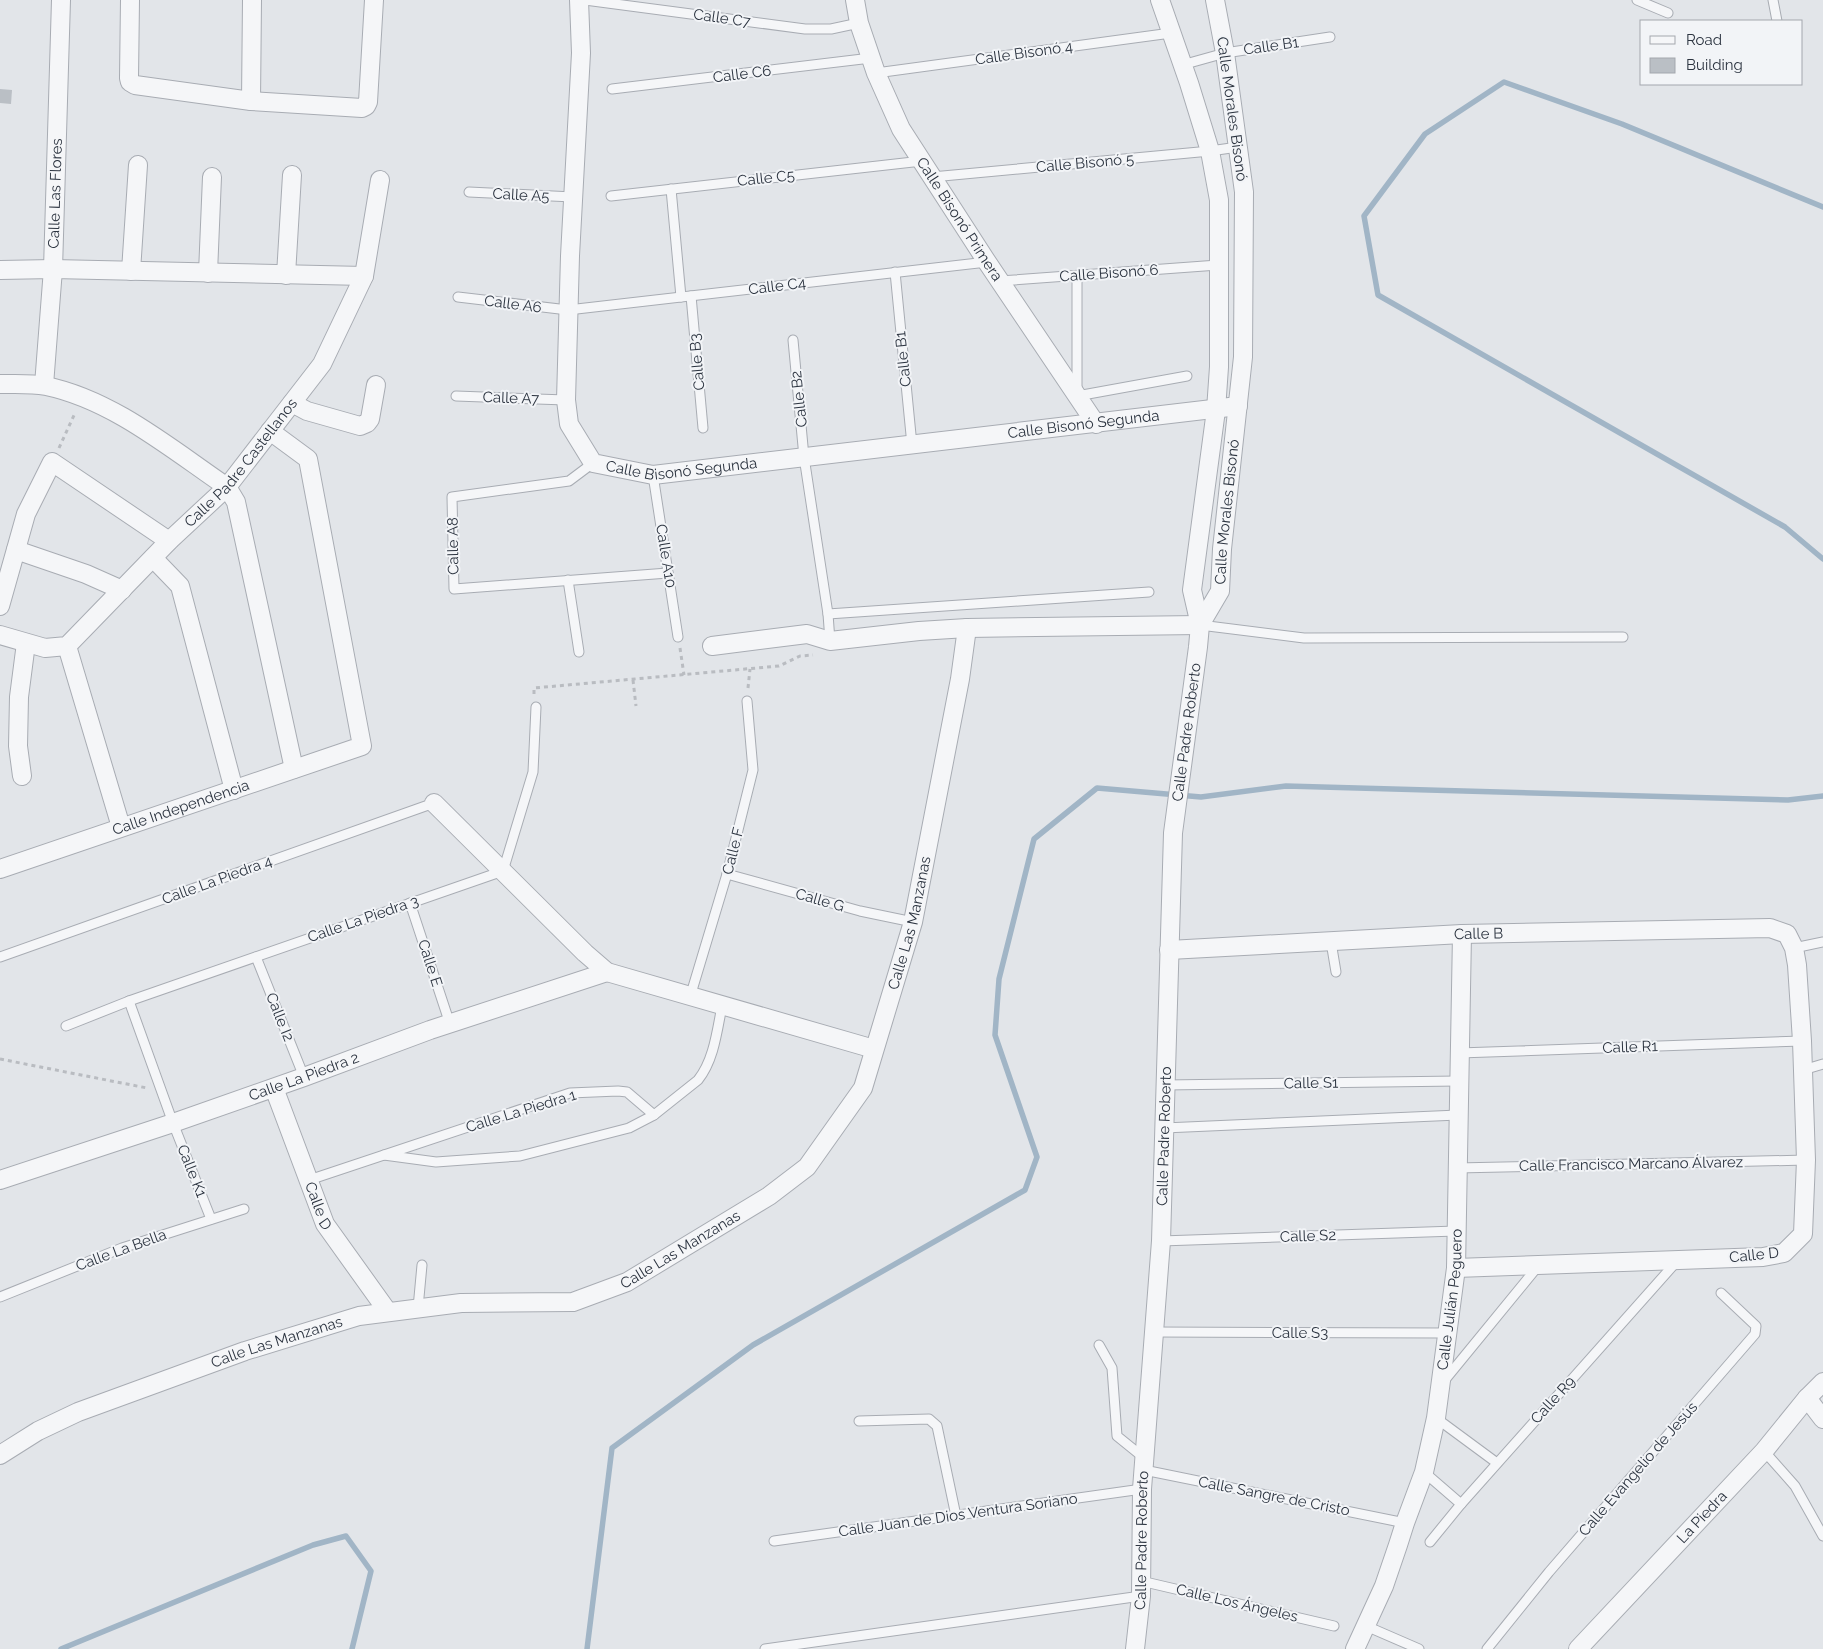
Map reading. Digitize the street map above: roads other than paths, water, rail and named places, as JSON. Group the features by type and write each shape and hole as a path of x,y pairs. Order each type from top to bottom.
{"street":[{"name":"Calle Las Flores","path":"44,385 53,269 60,0"},
{"path":"130,0 129,78 130,82 135,85 251,101 362,108 368,102 374,0"},
{"path":"251,101 252,0"},
{"name":"Calle Bisonó Segunda","path":"580,0 581,53 568,310 566,400 569,424 593,463 653,475 1238,406"},
{"name":"Calle Bisonó Primera","path":"855,0 859,23 873,65 901,129 1000,282 1096,424"},
{"name":"Calle Morales Bisonó","path":"1160,0 1210,151 1218,200 1219,367 1216,410 1192,590 1200,625"},
{"name":"Calle Morales Bisonó","path":"1200,625 1220,591 1222,549 1242,357 1244,192 1225,53 1215,0"},
{"path":"131,271 138,165"},
{"path":"286,274 292,175"},
{"path":"208,273 212,178"},
{"name":"Calle Padre Castellanos","path":"67,646 169,541 227,487 322,364 364,276 380,180"},
{"path":"0,270 53,269 364,276"},
{"path":"0,384 44,385 82,397 117,412 227,487 236,502 294,769"},
{"path":"292,404 307,411 360,426 367,423 370,419 376,385"},
{"name":"Calle Independencia","path":"0,869 362,746 308,459 270,431"},
{"path":"0,606 26,514 52,462 169,541"},
{"path":"16,550 86,574 122,590"},
{"path":"153,558 180,586 234,790"},
{"path":"712,646 807,634 824,648 919,631 967,628 1200,625"},
{"name":"Calle Padre Roberto","path":"1136,1649 1141,1588 1142,1489 1161,1241 1173,833 1200,625"},
{"name":"Calle Las Manzanas","path":"0,1455 38,1431 78,1412 245,1351 358,1316 461,1303 573,1302 627,1282 769,1196 807,1167 862,1088 913,922 960,679 967,628"},
{"path":"0,635 46,648 67,646 121,827"},
{"path":"22,776 18,746 18,714 26,643"},
{"path":"434,803 584,953 607,972 690,998 874,1049"},
{"name":"Calle B","path":"1169,950 1462,934 1770,928 1791,941"},
{"name":"Calle Julián Peguero","path":"1355,1649 1384,1586 1424,1472 1436,1418 1456,1268 1462,934"},
{"name":"Calle D","path":"1456,1268 1763,1257 1784,1253 1803,1234 1806,1160 1802,1041 1791,941"},
{"name":"Calle La Piedra 2","path":"0,1180 173,1123 450,1024 607,972"},
{"name":"Calle D","path":"274,1088 324,1224 388,1312"},
{"name":"La Piedra","path":"1581,1648 1764,1451 1807,1398 1823,1382"},
{"path":"1807,1398 1823,1419"}],"lane":[{"name":"Calle C7","path":"585,0 805,29 831,29 859,23"},
{"path":"1637,0 1668,13"},
{"path":"1773,0 1777,20"},
{"name":"Calle Bisonó 4","path":"873,65 1172,33"},
{"name":"Calle B1","path":"1182,65 1225,53 1330,37"},
{"name":"Calle C6","path":"612,89 873,65"},
{"name":"Calle Bisonó 5","path":"932,177 1238,147"},
{"name":"Calle C5","path":"611,196 922,161"},
{"path":"671,189 681,297"},
{"name":"Calle A5","path":"469,192 573,197"},
{"name":"Calle C4","path":"568,310 987,262"},
{"name":"Calle Bisonó 6","path":"1000,282 1218,265"},
{"name":"Calle B1","path":"895,272 912,445"},
{"path":"1077,276 1077,396 1188,376"},
{"name":"Calle B3","path":"691,296 703,428"},
{"name":"Calle A6","path":"458,297 568,310"},
{"name":"Calle B2","path":"793,340 804,457 828,614 824,648"},
{"name":"Calle A7","path":"456,396 566,400"},
{"name":"Calle A8","path":"593,463 569,481 452,497 454,589 668,573"},
{"name":"Calle A10","path":"653,475 678,637"},
{"path":"568,580 579,652"},
{"path":"828,614 1149,592"},
{"path":"1200,625 1304,638 1623,637"},
{"name":"Calle F","path":"690,998 727,874 752,770 747,701"},
{"path":"502,871 533,772 536,707"},
{"name":"Calle La Piedra 4","path":"0,957 434,803"},
{"name":"Calle La Piedra 3","path":"66,1026 129,1001 502,871"},
{"name":"Calle G","path":"727,874 860,911 913,922"},
{"name":"Calle E","path":"410,903 450,1024"},
{"path":"1791,941 1823,942"},
{"path":"1330,942 1336,972"},
{"name":"Calle I2","path":"256,957 304,1077"},
{"name":"Calle K1","path":"129,1001 173,1123 211,1220"},
{"name":"Calle La Piedra 1","path":"384,1155 436,1162 520,1156 629,1128 654,1115 698,1080 714,1046 722,1006"},
{"name":"Calle R1","path":"1459,1053 1802,1041"},
{"path":"1803,1070 1823,1064"},
{"name":"Calle S1","path":"1165,1085 1458,1081"},
{"name":"Calle La Piedra 1","path":"309,1180 570,1093 618,1090 627,1092 654,1115"},
{"path":"1164,1128 1458,1115"},
{"name":"Calle Francisco Marcano Álvarez","path":"1457,1168 1806,1160"},
{"name":"Calle La Bella","path":"0,1297 122,1248 244,1209"},
{"name":"Calle S2","path":"1161,1241 1456,1231"},
{"name":"Calle R9","path":"1430,1542 1497,1463 1678,1260"},
{"path":"418,1308 422,1265"},
{"path":"1439,1387 1539,1265"},
{"name":"Calle Evangelio de Jesús","path":"1487,1649 1549,1572 1755,1334 1756,1326 1721,1293"},
{"name":"Calle S3","path":"1155,1332 1446,1333"},
{"name":"Calle Sangre de Cristo","path":"1099,1345 1112,1368 1117,1436 1138,1452 1144,1462 1405,1523"},
{"path":"1436,1418 1497,1463"},
{"path":"859,1422 929,1420 937,1426 956,1516"},
{"path":"1764,1451 1795,1486 1823,1536"},
{"path":"1424,1472 1461,1504"},
{"name":"Calle Juan de Dios Ventura Soriano","path":"774,1541 1142,1489"},
{"path":"765,1649 1141,1588"},
{"name":"Calle Los Ángeles","path":"1141,1588 1334,1626"},
{"path":"1366,1626 1419,1649"}],"waterway":[{"path":"1823,207 1622,124 1504,82 1425,134 1364,216 1378,295 1785,527 1823,559"},
{"path":"587,1649 612,1448 753,1345 1025,1190 1037,1157 995,1035 999,979 1034,839 1097,788 1201,797 1286,786 1788,800 1823,796"},
{"path":"61,1649 313,1545 346,1536 371,1571 352,1649"}]}
